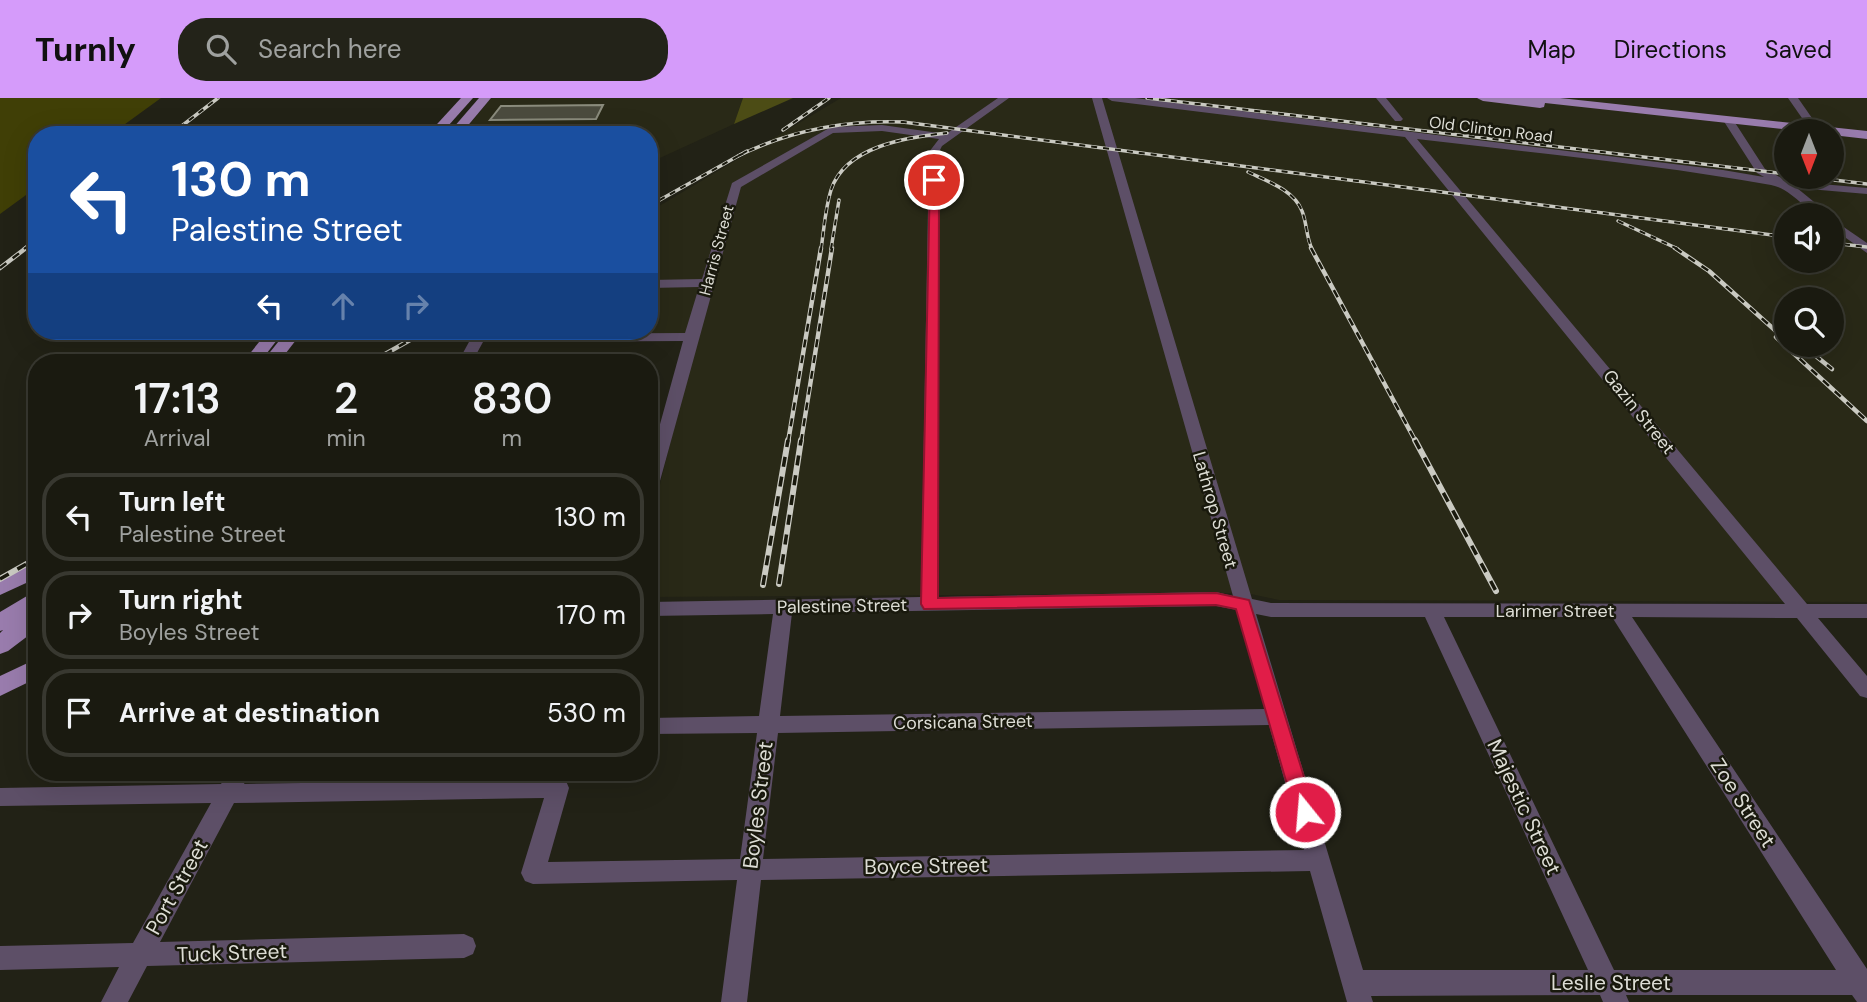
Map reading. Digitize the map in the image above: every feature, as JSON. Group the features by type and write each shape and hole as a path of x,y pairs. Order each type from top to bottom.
{"main road":[{"path":"441,126 467,98"},
{"path":"461,126 485,98"},
{"path":"1483,98 1774,127"},
{"path":"1528,98 1581,107"},
{"path":"1730,123 1774,131"},
{"path":"1844,133 1867,135"},
{"path":"1844,139 1867,142"},
{"path":"257,354 269,340"},
{"path":"276,354 288,340"},
{"path":"0,587 28,573"},
{"path":"0,623 28,604"},
{"path":"0,645 28,624"},
{"path":"0,687 28,672"}],"street":[{"path":"930,604 934,152 936,146 1004,98"},
{"name":"Lathrop Street","path":"1097,98 1357,993"},
{"name":"Old Clinton Road","path":"1112,98 1723,173 1774,182"},
{"path":"1381,98 1398,119"},
{"path":"1793,98 1808,119"},
{"path":"1730,123 1761,171 1774,178"},
{"name":"Harris Street","path":"658,461 733,191 743,180 831,130 882,128 948,137"},
{"name":"Gazin Street","path":"1409,135 1867,690"},
{"path":"1790,189 1809,203"},
{"name":"Old Clinton Road","path":"1824,189 1865,194"},
{"path":"1844,231 1867,249"},
{"path":"658,284 708,283"},
{"path":"658,337 691,337"},
{"name":"Palestine Street","path":"658,609 1216,599 1243,604"},
{"name":"Larimer Street","path":"1243,604 1271,610 1432,612 1867,611"},
{"name":"Boyles Street","path":"734,1002 783,607"},
{"name":"Zoe Street","path":"1618,611 1864,987"},
{"name":"Majestic Street","path":"1432,612 1612,993"},
{"path":"0,695 28,674"},
{"name":"Corsicana Street","path":"658,726 1276,717"},
{"path":"0,797 234,782"},
{"name":"Boyce Street","path":"234,782 558,788 533,873 1319,860"},
{"name":"Port Street","path":"114,1002 234,782"},
{"name":"Tuck Street","path":"0,958 464,946"},
{"name":"Leslie Street","path":"1357,993 1612,993 1864,987"}],"shaded area":[{"path":"0,98 161,98 122,126 28,126 28,194 0,214"},
{"path":"491,98 743,98 734,124 658,159 658,126 468,126"},
{"path":"743,98 793,98 734,124"},
{"path":"841,98 1867,98 1867,602 1279,600 1246,593 658,597 658,492 697,334 658,334 658,207"}],"building":[{"path":"603,105 596,119 490,120 501,106"}],"railway":[{"path":"182,126 218,98"},
{"path":"783,130 829,98"},
{"path":"1147,98 1774,172"},
{"path":"738,156 798,133 839,125 903,122 1774,235"},
{"path":"821,249 831,190 838,175 850,163 880,146 914,137 947,133"},
{"path":"738,156 747,151"},
{"path":"658,201 738,156"},
{"path":"1248,172 1293,197 1304,216 1312,249"},
{"path":"1844,181 1867,184"},
{"path":"831,249 839,200"},
{"path":"1618,221 1678,249"},
{"path":"1844,244 1867,247"},
{"path":"24,249 28,246"},
{"path":"0,268 26,248"},
{"path":"788,442 821,248"},
{"path":"801,442 832,248"},
{"path":"1311,248 1416,442"},
{"path":"1675,248 1709,271 1774,329"},
{"path":"385,354 410,340"},
{"path":"1798,357 1867,421"},
{"path":"1817,357 1832,369"},
{"path":"763,585 788,440"},
{"path":"779,584 801,440"},
{"path":"1415,440 1496,591"},
{"path":"0,579 28,563"}],"route":[{"path":"934,180 930,604 1216,599 1243,604 1305,812"}]}
